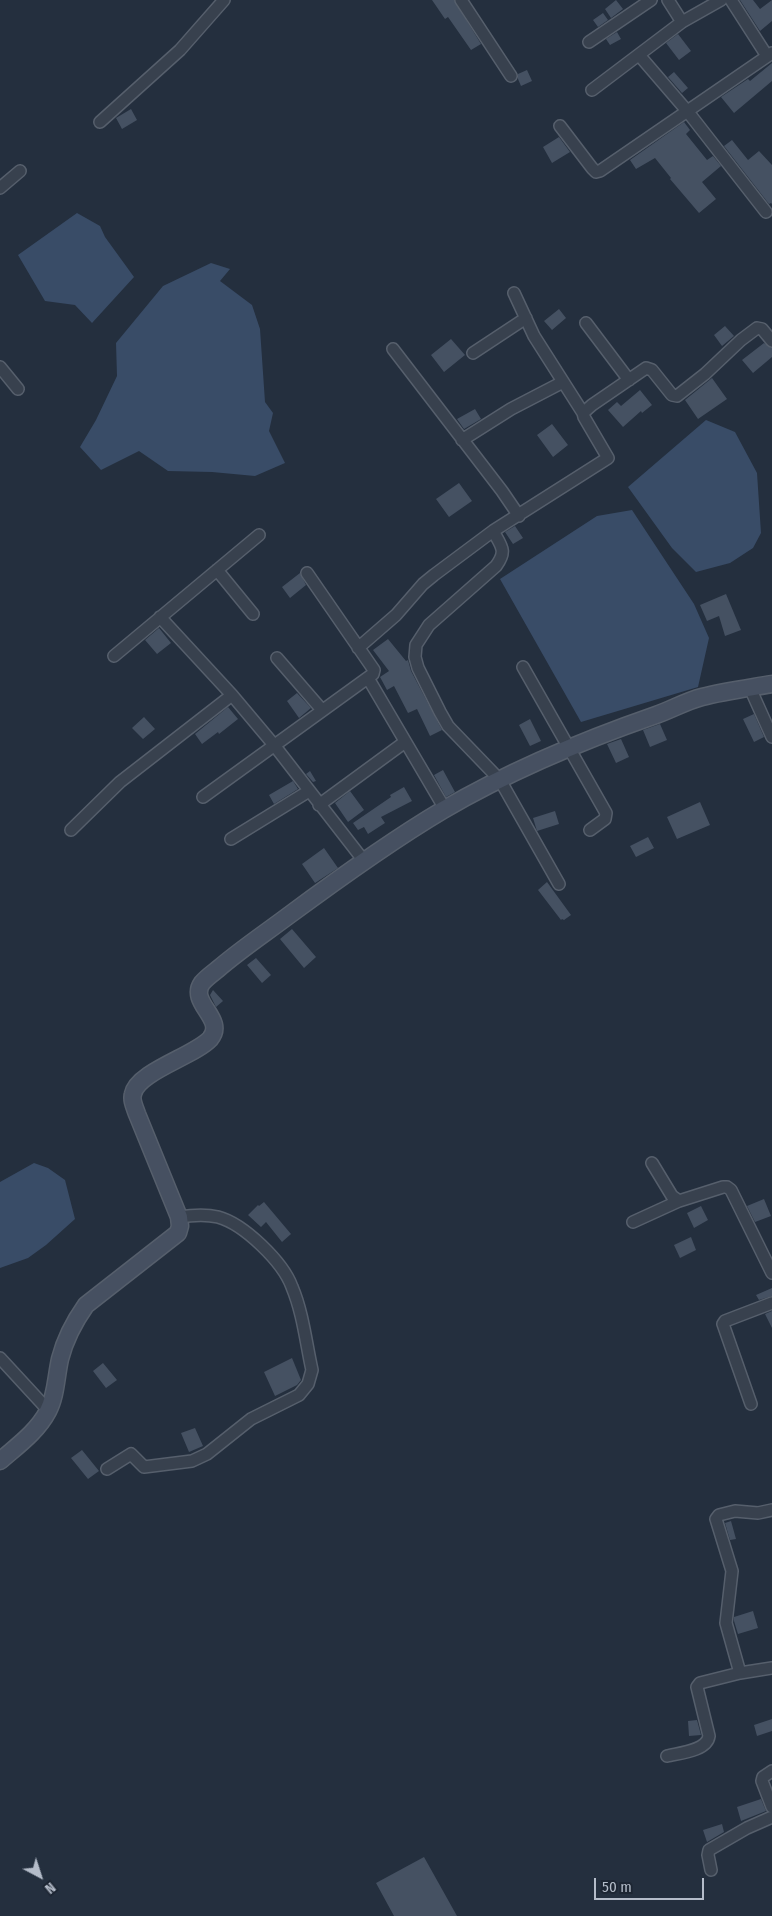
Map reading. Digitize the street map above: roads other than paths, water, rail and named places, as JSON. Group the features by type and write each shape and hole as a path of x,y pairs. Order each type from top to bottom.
{"street":[{"path":"100,122 173,56 224,0"},
{"path":"461,0 511,76"},
{"path":"589,42 651,0"},
{"path":"668,0 682,22"},
{"path":"592,90 682,22 721,0"},
{"path":"560,126 596,172 600,171 770,55 731,0"},
{"path":"639,55 688,112 766,212"},
{"path":"0,188 20,171"},
{"path":"358,648 396,615 423,584 493,531 608,458 586,422 583,413 534,336 514,293"},
{"path":"473,353 526,318"},
{"path":"586,323 629,380"},
{"path":"583,413 646,368 649,368 672,395 677,396 757,328 762,329 772,341"},
{"path":"393,349 519,516"},
{"path":"0,367 18,389"},
{"path":"462,440 511,409 563,382"},
{"path":"493,531 502,548 503,556 496,566 429,625 416,645 415,657 432,698 448,726 500,780 559,884"},
{"path":"114,656 259,535"},
{"path":"217,570 253,614"},
{"path":"203,797 373,674 374,670 308,573"},
{"path":"160,617 232,695 364,861"},
{"path":"277,658 322,710"},
{"path":"523,667 606,814 605,819 590,830"},
{"path":"368,678 445,809"},
{"path":"0,1461 41,1422 48,1410 53,1397 65,1340 86,1305 178,1233 180,1226 179,1217 136,1114 133,1093 143,1080 211,1038 214,1030 213,1021 199,1000 198,993 202,983 240,951 364,861 445,809 500,780 570,748 700,697 772,684"},
{"path":"750,688 772,738"},
{"path":"71,830 120,782 232,695"},
{"path":"319,804 405,742"},
{"path":"231,839 309,791"},
{"path":"652,1163 672,1196 678,1201"},
{"path":"633,1222 678,1201 727,1187 771,1270"},
{"path":"107,1469 130,1454 144,1467 192,1461 207,1454 252,1419 298,1395 308,1384 311,1377 312,1370 295,1296 288,1277 273,1256 266,1248 224,1219 205,1215 179,1217"},
{"path":"751,1404 723,1324 725,1321 772,1302"},
{"path":"0,1358 48,1410"},
{"path":"740,1673 726,1623 732,1571 716,1519 719,1515 735,1511 758,1513 772,1510"},
{"path":"666,1756 702,1747 708,1741 709,1736 698,1687 700,1683 740,1673 772,1668"},
{"path":"772,1771 763,1777 762,1781 772,1807"},
{"path":"711,1870 709,1850 747,1828 772,1817"}],"water":[{"path":"77,213 100,226 105,237 134,277 92,323 75,305 45,301 18,255"},
{"path":"211,263 230,269 220,281 252,305 260,329 265,402 273,413 269,431 285,463 255,476 212,472 168,471 139,451 101,470 80,447 96,420 117,376 116,343 163,286"},
{"path":"706,420 735,432 757,473 761,533 753,548 730,563 696,572 672,548 628,487"},
{"path":"632,510 694,604 709,638 698,687 581,722 500,579 597,516"},
{"path":"34,1163 48,1168 65,1180 75,1219 28,1258 0,1268 0,1182"}]}
